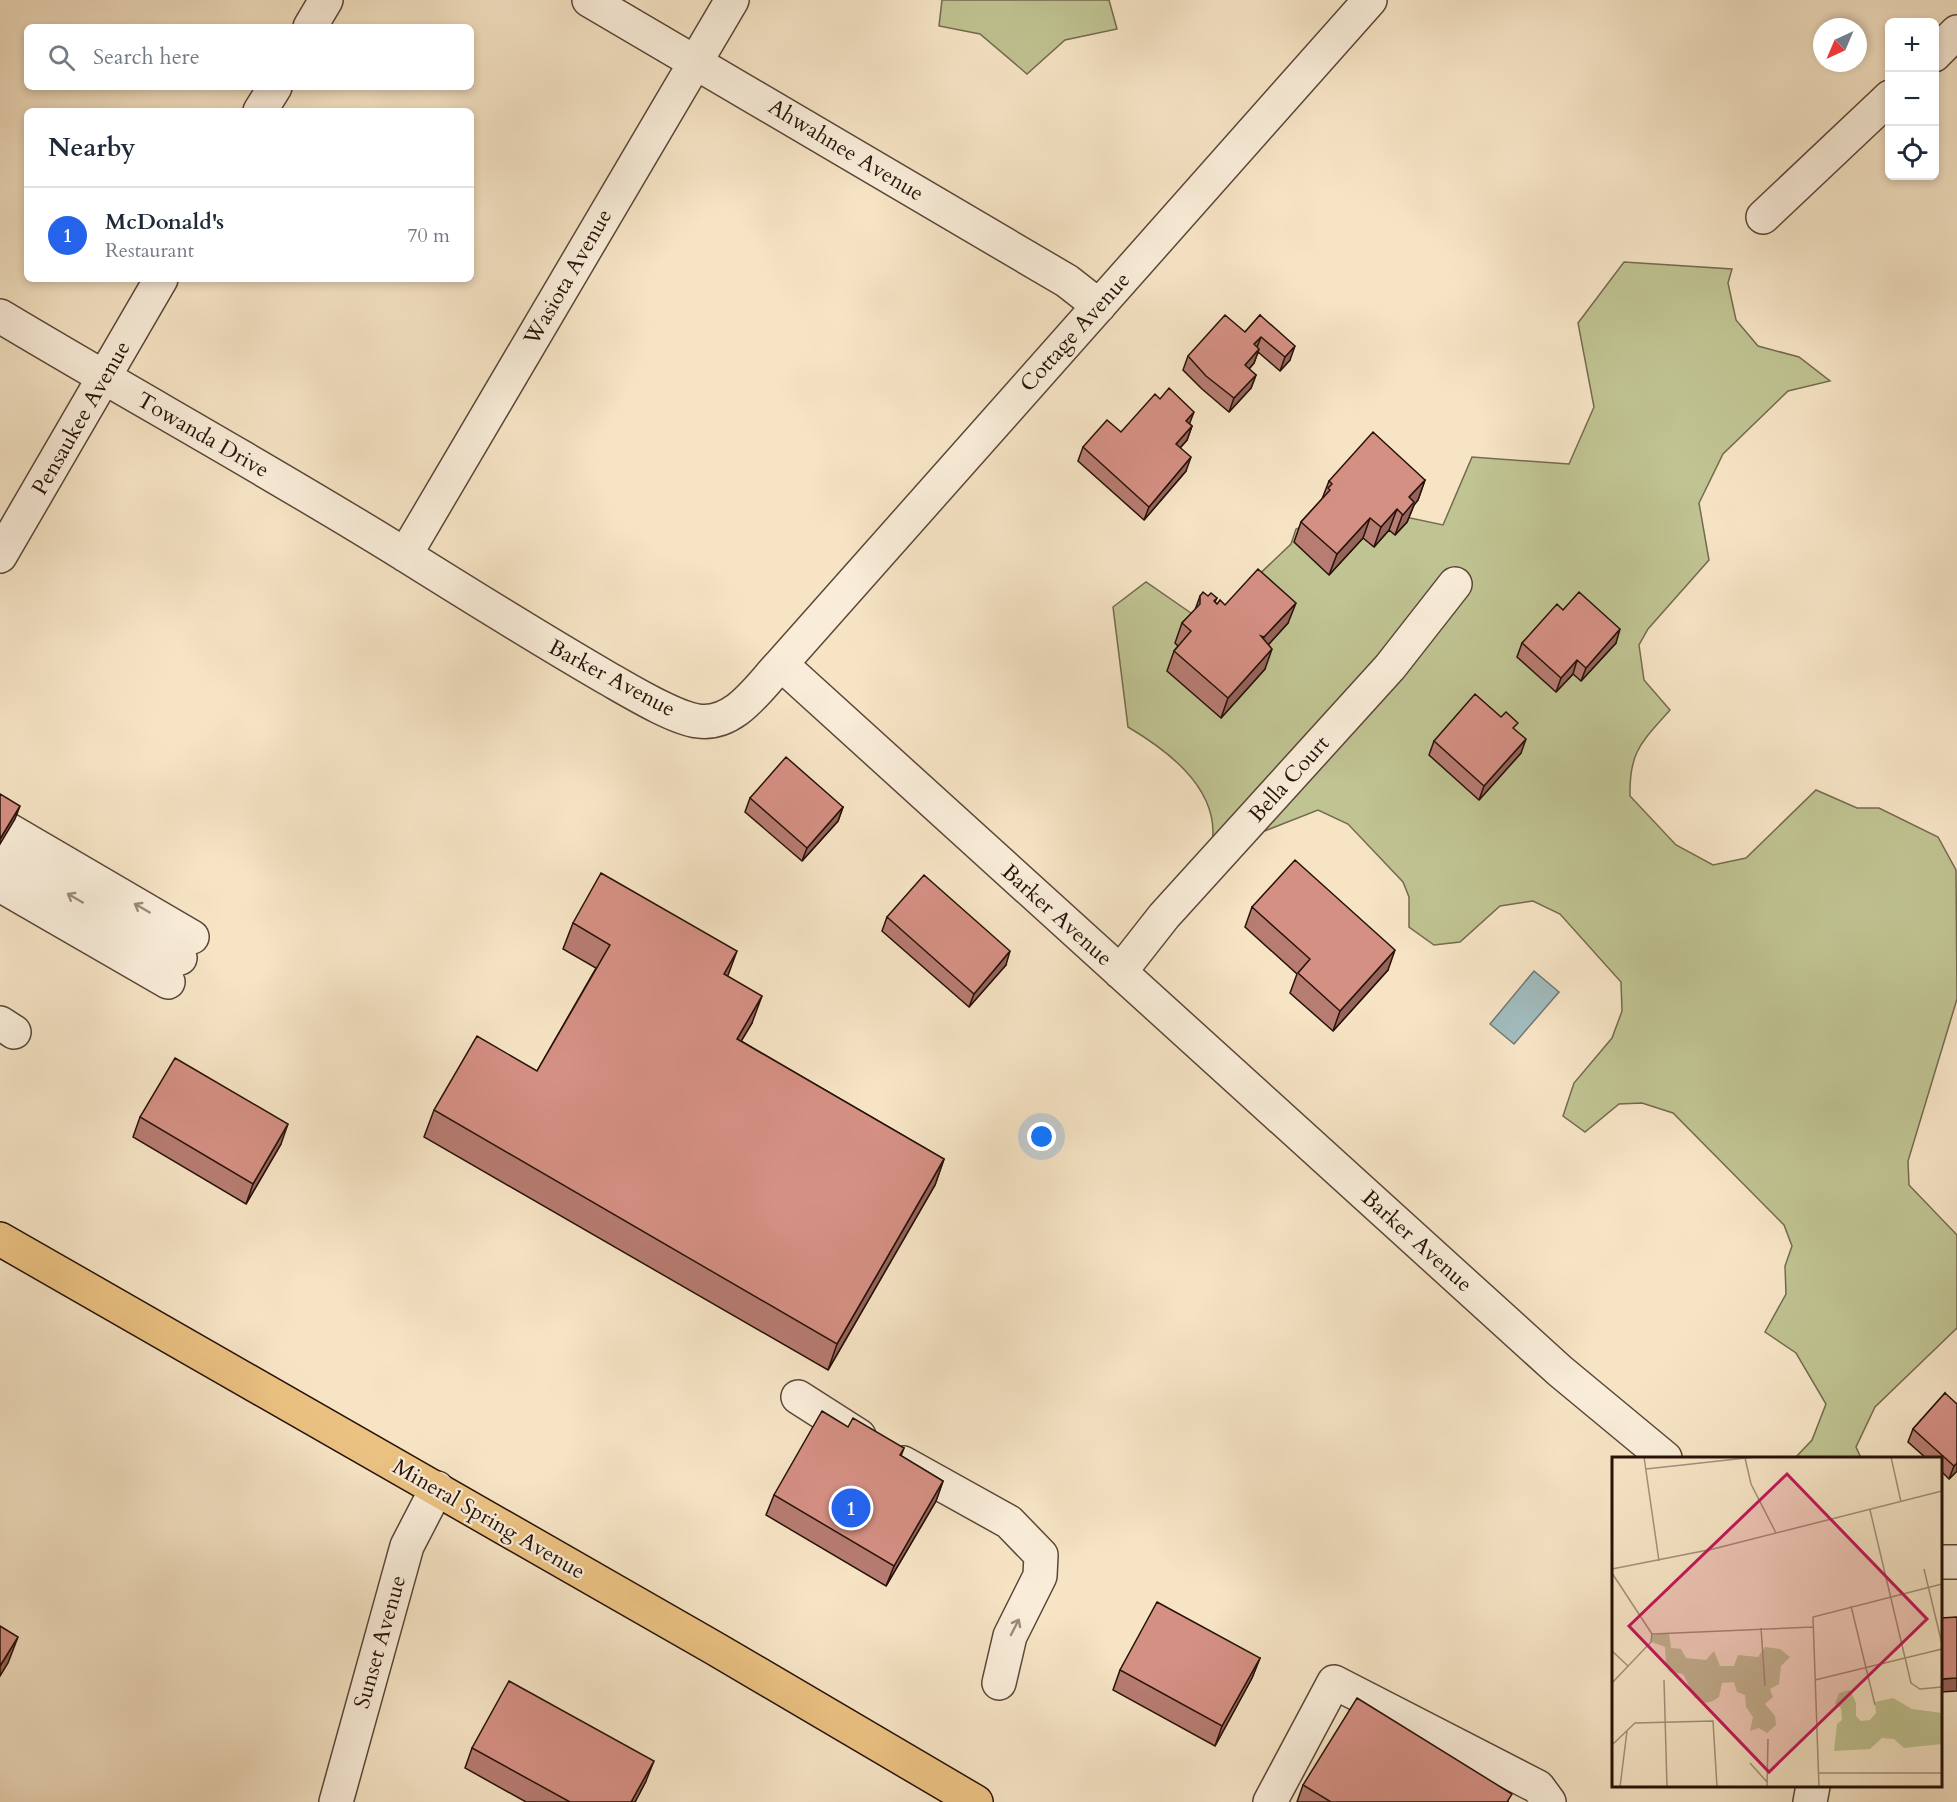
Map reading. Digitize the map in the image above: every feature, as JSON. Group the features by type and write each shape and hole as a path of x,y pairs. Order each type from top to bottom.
{"main road":[{"name":"Mineral Spring Avenue","path":"0,1239 437,1488 976,1802"}],"street":[{"path":"312,24 326,0"},
{"name":"Ahwahnee Avenue","path":"589,0 1067,281 1099,306"},
{"name":"Wasiota Avenue","path":"405,555 694,60 732,0"},
{"name":"Cottage Avenue","path":"781,664 1370,0"},
{"path":"1939,51 1957,32"},
{"path":"262,108 273,90"},
{"path":"1763,217 1885,102"},
{"name":"Pensaukee Avenue","path":"0,556 159,282"},
{"name":"Towanda Drive","path":"0,316 405,555"},
{"name":"Barker Avenue","path":"405,555 507,620 625,688 696,721 716,722 735,713 781,664 1560,1371 1664,1457"},
{"name":"Bella Court","path":"1120,972 1164,916 1390,667 1455,584"},
{"path":"0,885 35,905 180,959 4,842"},
{"path":"0,910 35,905"},
{"path":"798,1397 882,1451 1009,1522 1041,1555 1040,1576 1010,1636 999,1683"},
{"name":"Sunset Avenue","path":"336,1802 407,1546 437,1488"},
{"path":"1270,1802 1334,1682 1538,1787 1549,1802"},
{"path":"1810,1802 1813,1787"}],"green space":[{"path":"942,0 1109,0 1117,29 1065,40 1027,74 980,34 939,26"},
{"path":"1624,262 1732,269 1728,283 1736,320 1758,346 1799,357 1830,381 1788,391 1723,454 1699,503 1709,560 1648,629 1639,645 1644,680 1670,710 1639,748 1632,768 1630,796 1676,845 1713,865 1746,858 1816,790 1857,808 1879,808 1938,837 1956,870 1957,999 1908,1161 1909,1185 1957,1235 1957,1328 1875,1407 1856,1447 1861,1457 1796,1457 1812,1440 1826,1404 1796,1353 1765,1332 1786,1294 1785,1266 1792,1246 1784,1225 1673,1113 1642,1103 1619,1104 1585,1132 1563,1116 1574,1083 1612,1038 1622,1011 1621,982 1560,914 1533,901 1500,906 1460,942 1434,945 1409,927 1409,897 1403,882 1348,824 1318,810 1262,832 1203,878 1213,832 1211,815 1205,798 1196,783 1171,757 1128,727 1113,607 1146,582 1191,613 1228,604 1291,544 1296,529 1354,506 1443,525 1472,457 1569,464 1594,407 1578,323"}],"water":[{"path":"1534,971 1559,992 1514,1044 1490,1024"}],"building":[{"path":"1225,315 1245,332 1260,315 1295,346 1285,357 1261,337 1254,344 1259,349 1245,365 1256,375 1234,398 1206,376 1188,356"},
{"path":"1169,388 1194,412 1186,421 1192,426 1176,444 1191,457 1149,507 1083,447 1107,420 1121,432 1155,394 1160,399"},
{"path":"1373,432 1425,480 1409,497 1414,502 1403,515 1397,509 1381,527 1370,518 1337,554 1301,522 1330,490 1328,488 1332,484 1329,481"},
{"path":"1258,569 1296,603 1264,637 1261,636 1272,649 1228,698 1174,651 1191,631 1182,623 1200,604 1200,596 1203,592 1208,596 1211,593 1217,598 1214,601 1217,604 1220,600 1225,605"},
{"path":"1579,592 1620,629 1586,668 1577,660 1561,678 1522,643 1557,604 1563,610"},
{"path":"1475,694 1501,717 1506,712 1518,723 1513,728 1526,739 1484,786 1434,741"},
{"path":"786,757 843,807 807,848 750,798"},
{"path":"0,794 20,806 0,839"},
{"path":"1295,860 1395,950 1340,1011 1298,973 1310,959 1252,907"},
{"path":"601,873 737,951 724,974 762,996 737,1039 944,1159 837,1344 434,1110 477,1036 537,1071 610,945 573,923"},
{"path":"924,875 1010,951 974,994 887,917"},
{"path":"175,1058 288,1124 253,1184 140,1117"},
{"path":"1945,1393 1957,1404 1957,1463 1954,1466 1913,1429"},
{"path":"822,1411 848,1427 853,1418 904,1448 900,1455 943,1481 894,1566 774,1495"},
{"path":"1157,1602 1260,1658 1222,1726 1120,1670"},
{"path":"1957,1617 1957,1678 1942,1679 1942,1618"},
{"path":"0,1626 18,1637 0,1666"},
{"path":"509,1681 654,1761 631,1802 570,1802 472,1748"},
{"path":"1357,1698 1512,1794 1507,1802 1331,1802 1303,1785"}],"place":[{"name":"McDonald's","path":"851,1508"}]}
